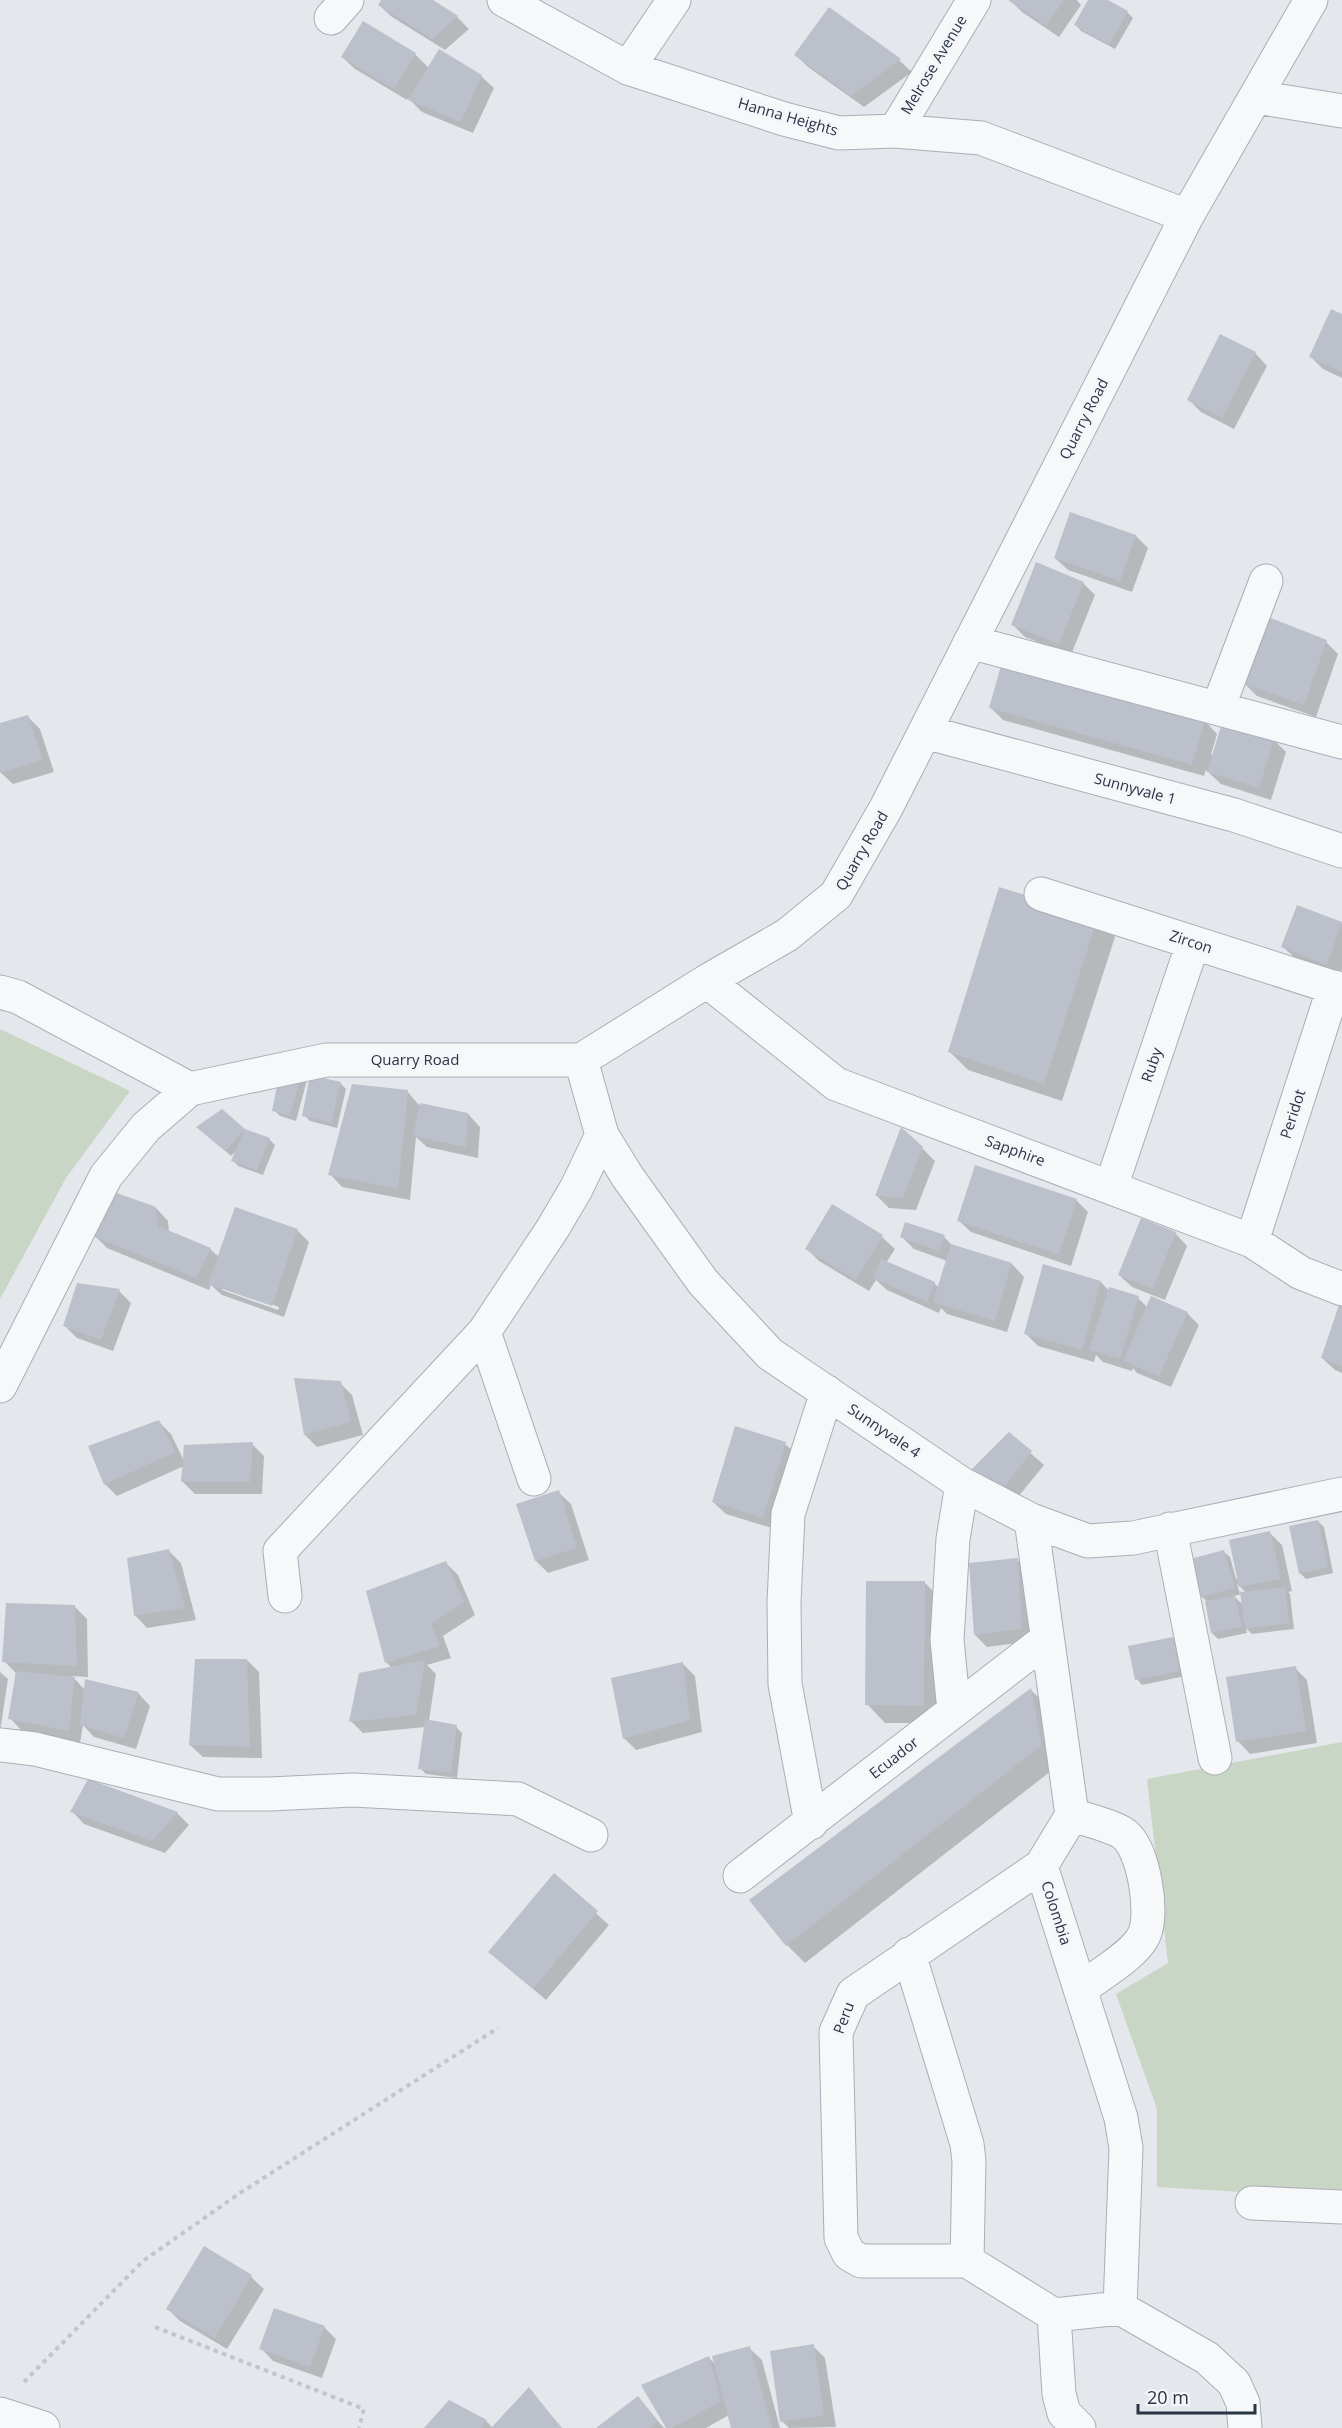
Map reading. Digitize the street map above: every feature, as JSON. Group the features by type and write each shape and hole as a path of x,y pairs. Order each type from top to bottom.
{"street":[{"name":"Hanna Heights","path":"504,0 628,68 784,119 839,134 895,131 981,138 1187,216"},
{"path":"628,68 674,0"},
{"name":"Melrose Avenue","path":"895,131 974,0"},
{"name":"Quarry Road","path":"0,1386 106,1176 146,1127 190,1089 326,1060 581,1060 707,981 787,935 836,895 886,808 1187,216 1311,0"},
{"path":"1256,98 1342,111"},
{"path":"1218,708 1266,580"},
{"path":"970,642 1342,742"},
{"name":"Sunnyvale 1","path":"925,732 1234,815 1342,851"},
{"name":"Zircon","path":"1041,894 1338,988"},
{"name":"Ruby","path":"1111,1187 1194,943"},
{"name":"Sapphire","path":"707,981 836,1084 1252,1241 1301,1273 1342,1289"},
{"name":"Peridot","path":"1252,1241 1338,988"},
{"path":"0,992 18,997 190,1089"},
{"name":"Sunnyvale 4","path":"581,1060 602,1135 627,1176 703,1282 770,1354 962,1484 1030,1520 1088,1541 1133,1538 1342,1494"},
{"path":"285,1596 280,1551 484,1332 553,1228 576,1189 602,1135"},
{"path":"484,1332 534,1479"},
{"path":"811,1823 785,1684 784,1603 788,1514 827,1392"},
{"path":"954,1711 946,1640 953,1539 962,1484"},
{"path":"1030,1520 1072,1815 1125,1834 1140,1858 1149,1915 1144,1936 1130,1953 1081,1989"},
{"path":"1170,1529 1215,1758"},
{"name":"Ecuador","path":"740,1876 1047,1639"},
{"path":"0,1745 35,1749 218,1794 353,1790 518,1799 591,1835"},
{"name":"Colombia","path":"1072,1815 1041,1866 1121,2118 1126,2148 1120,2308"},
{"name":"Peru","path":"967,2261 861,2261 849,2254 841,2238 836,2032 853,1994 1041,1866"},
{"path":"909,1954 967,2144 969,2161 967,2261 1054,2315 1120,2308 1207,2358 1234,2384 1243,2403 1245,2428"},
{"path":"1252,2203 1342,2207"},
{"path":"1054,2315 1059,2394 1064,2413 1079,2428"},
{"path":"8,2402 43,2428"}],"path":[{"path":"8,2402 142,2261 240,2193 498,2028"},
{"path":"155,2327 364,2409 359,2428"}],"green space":[{"path":"0,1029 130,1091 66,1178 0,1299"},
{"path":"1342,1742 1342,2198 1157,2187 1157,2109 1116,1994 1168,1963 1147,1779"}],"building":[{"path":"381,0 433,0 458,16 432,39 378,5"},
{"path":"1008,0 1064,0 1046,26"},
{"path":"1088,0 1108,0 1128,11 1109,45 1074,25"},
{"path":"829,7 901,59 851,96 794,55"},
{"path":"363,21 416,53 394,89 341,57"},
{"path":"439,49 482,75 461,122 408,100"},
{"path":"1331,309 1342,314 1342,372 1309,357"},
{"path":"1220,334 1256,352 1222,418 1187,400"},
{"path":"1070,512 1136,535 1120,581 1054,558"},
{"path":"1036,562 1084,582 1059,644 1011,625"},
{"path":"1268,617 1327,640 1304,705 1243,684"},
{"path":"1002,662 1205,720 1192,765 989,708"},
{"path":"28,715 43,760 0,773 0,723"},
{"path":"1222,723 1274,739 1259,788 1207,772"},
{"path":"999,887 1098,917 1044,1084 948,1052"},
{"path":"1297,905 1342,922 1327,965 1281,947"},
{"path":"280,1071 302,1073 290,1116 272,1111"},
{"path":"310,1075 341,1082 331,1123 302,1116"},
{"path":"352,1084 408,1090 398,1189 328,1175"},
{"path":"420,1103 468,1113 466,1147 413,1136"},
{"path":"222,1109 245,1129 225,1151 196,1127"},
{"path":"901,1127 923,1147 903,1198 875,1196"},
{"path":"245,1129 270,1138 257,1170 231,1161"},
{"path":"975,1165 1077,1199 1059,1255 957,1221"},
{"path":"114,1192 156,1207 158,1226 211,1248 196,1278 93,1236"},
{"path":"832,1204 883,1235 856,1280 805,1249"},
{"path":"235,1207 298,1229 272,1306 208,1284"},
{"path":"1141,1218 1176,1232 1153,1289 1118,1275"},
{"path":"905,1222 945,1235 939,1251 900,1237"},
{"path":"951,1244 1012,1263 995,1321 933,1302"},
{"path":"881,1259 935,1282 927,1302 873,1278"},
{"path":"1043,1264 1101,1281 1082,1350 1024,1334"},
{"path":"77,1283 120,1289 101,1340 63,1326"},
{"path":"1109,1287 1139,1296 1120,1359 1089,1350"},
{"path":"1151,1296 1188,1312 1159,1376 1123,1361"},
{"path":"1339,1305 1342,1306 1342,1366 1321,1358"},
{"path":"294,1378 341,1381 351,1422 304,1435"},
{"path":"159,1420 175,1452 104,1485 88,1446"},
{"path":"735,1426 786,1442 763,1518 712,1502"},
{"path":"1009,1432 1032,1451 997,1496 970,1471"},
{"path":"253,1442 250,1482 181,1482 184,1445"},
{"path":"559,1490 577,1548 535,1561 516,1504"},
{"path":"1318,1520 1328,1567 1299,1574 1289,1526"},
{"path":"1270,1531 1281,1579 1239,1587 1229,1540"},
{"path":"169,1549 185,1608 134,1616 127,1558"},
{"path":"1224,1550 1235,1588 1201,1597 1190,1559"},
{"path":"1018,1558 1022,1629 974,1635 969,1563"},
{"path":"446,1561 464,1602 431,1624 440,1646 385,1663 366,1591"},
{"path":"866,1581 925,1581 924,1706 865,1705"},
{"path":"1285,1587 1289,1623 1245,1629 1240,1592"},
{"path":"1235,1596 1242,1627 1211,1633 1205,1601"},
{"path":"6,1603 75,1605 77,1666 2,1662"},
{"path":"1173,1637 1180,1671 1135,1680 1128,1646"},
{"path":"195,1659 247,1659 250,1747 189,1745"},
{"path":"425,1660 416,1715 349,1722 359,1673"},
{"path":"683,1662 690,1720 623,1739 611,1678"},
{"path":"1296,1666 1306,1731 1236,1742 1226,1677"},
{"path":"16,1671 75,1677 69,1731 8,1719"},
{"path":"85,1679 139,1692 124,1738 80,1725"},
{"path":"1031,1688 1042,1745 786,1946 749,1900"},
{"path":"425,1719 457,1725 451,1773 418,1769"},
{"path":"88,1779 178,1812 152,1841 70,1812"},
{"path":"554,1873 598,1911 533,1989 488,1952"},
{"path":"204,2246 252,2275 215,2338 166,2309"},
{"path":"274,2308 325,2326 310,2367 259,2349"},
{"path":"814,2344 824,2415 780,2422 770,2351"},
{"path":"750,2346 772,2428 731,2428 712,2356"},
{"path":"709,2356 721,2401 672,2428 666,2428 641,2385"},
{"path":"529,2387 561,2428 491,2428"},
{"path":"638,2396 658,2421 649,2428 596,2428"},
{"path":"449,2400 487,2420 481,2428 424,2428"}]}
